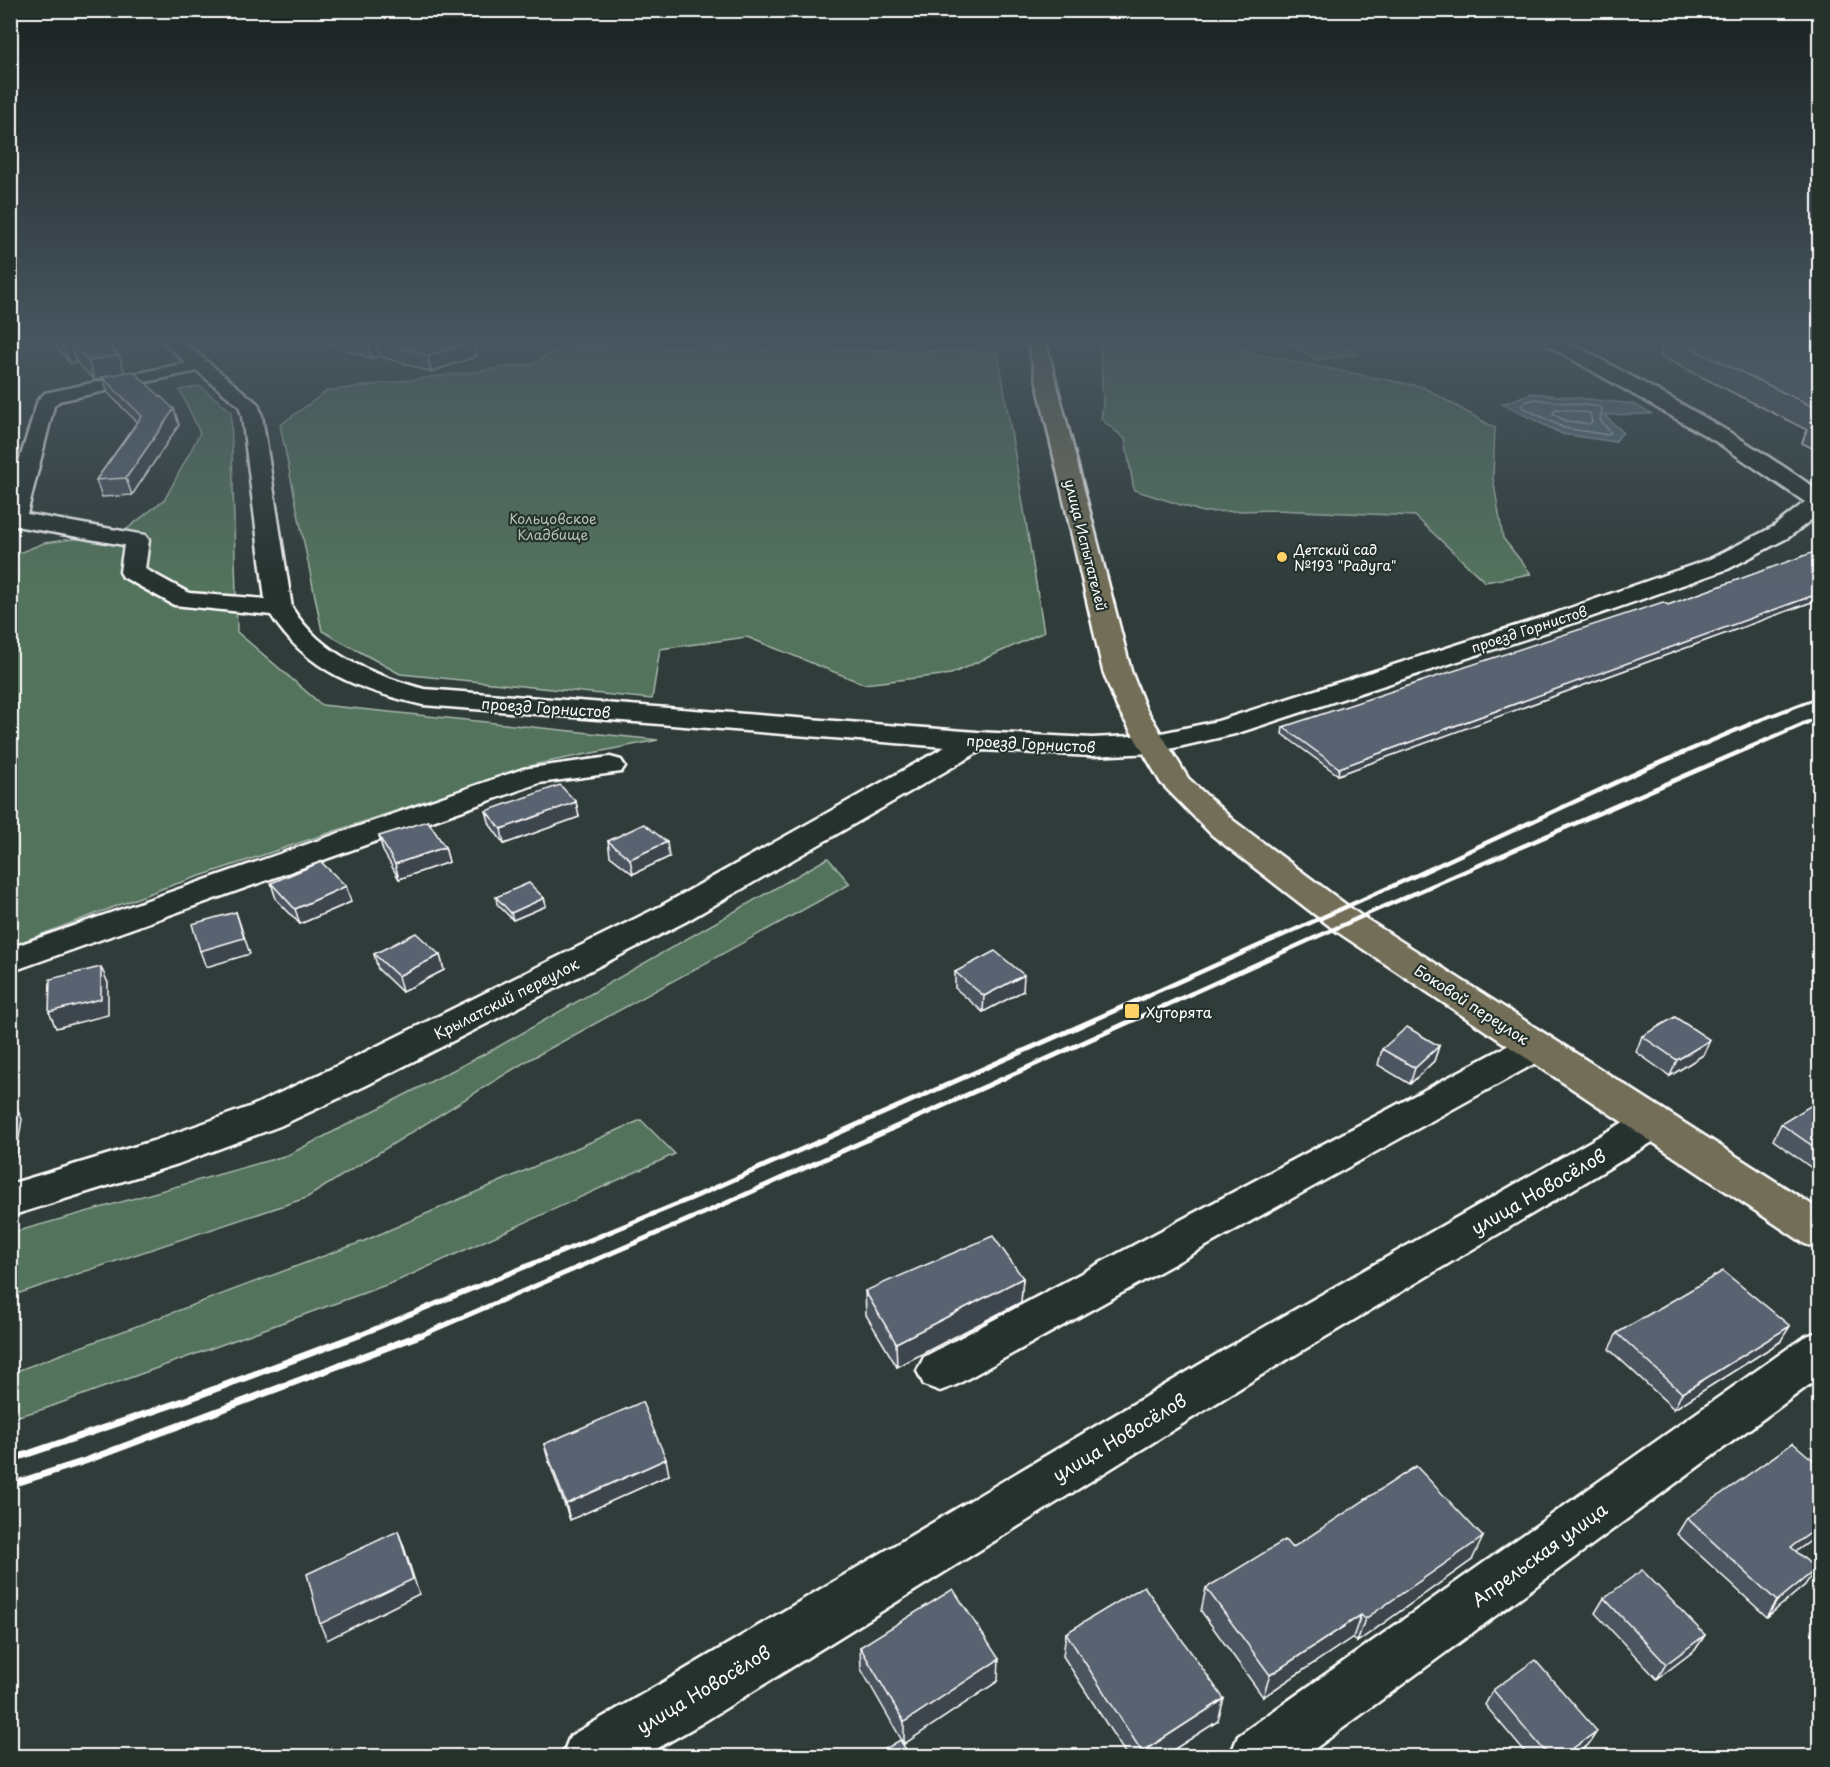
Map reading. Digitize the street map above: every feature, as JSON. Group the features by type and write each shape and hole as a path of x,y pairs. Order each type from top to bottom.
{"main road":[{"name":"улица Испытателей","path":"1055,421 1117,671 1131,707 1152,744"},
{"name":"Боковой переулок","path":"1152,744 1176,783 1223,828 1348,923 1820,1232"}],"street":[{"path":"40,421 14,519 137,540 132,572 183,600 279,608"},
{"name":"проезд Горнистов","path":"253,421 279,608 286,620 314,653 364,681 423,697 978,741 1092,747 1152,744 1225,728 1559,620 1719,564 1781,532 1819,502"},
{"path":"1696,421 1788,478 1819,502"},
{"name":"Крылатский переулок","path":"10,1200 164,1153 266,1116 353,1075 673,914 978,741"},
{"path":"10,961 534,775 610,766"},
{"path":"940,1371 1537,1046"},
{"name":"улица Новосёлов","path":"590,1756 712,1685 1242,1363 1652,1124"},
{"name":"Апрельская улица","path":"1257,1756 1820,1351"}],"green space":[{"path":"195,421 231,421 237,632 322,705 658,740 537,764 164,888 11,946 11,556 44,543 123,532 165,499 200,433"},
{"name":"Кольцовское Кладбище","path":"285,421 1009,421 1044,632 951,674 864,684 747,637 660,649 652,699 400,674 322,631 280,425"},
{"path":"1104,421 1484,421 1495,428 1493,478 1503,538 1531,574 1485,582 1415,516 1276,510 1203,512 1134,490 1125,439"},
{"path":"828,858 850,884 525,1062 306,1198 11,1296 11,1233 288,1155 496,1048"},
{"path":"641,1120 675,1154 397,1281 44,1409 11,1418 11,1373 364,1241"}],"water":[{"path":"1537,421 1611,421 1623,432 1615,442 1562,434"}],"building":[{"path":"138,421 165,421 126,478 96,480"},
{"path":"1820,421 1820,426 1810,422"},
{"path":"1820,550 1820,593 1339,768 1283,727 1663,602 1668,605"},
{"path":"560,785 576,802 501,829 486,811"},
{"path":"428,821 445,847 395,864 379,836"},
{"path":"644,824 667,842 630,859 608,841"},
{"path":"321,862 346,886 295,909 271,883"},
{"path":"529,883 544,898 511,913 496,897"},
{"path":"236,912 244,938 200,951 192,924"},
{"path":"416,933 440,955 398,976 374,954"},
{"path":"995,951 1024,975 984,996 955,972"},
{"path":"101,967 101,999 49,1012 50,979"},
{"path":"1675,1017 1710,1040 1677,1060 1642,1036"},
{"path":"1407,1027 1439,1046 1415,1068 1382,1049"},
{"path":"1818,1101 1820,1102 1820,1151 1781,1124"},
{"path":"10,1103 14,1103 10,1121"},
{"path":"993,1236 1023,1278 896,1343 865,1291"},
{"path":"1723,1271 1790,1326 1682,1393 1617,1333"},
{"path":"642,1402 666,1459 566,1504 544,1444"},
{"path":"1793,1443 1820,1466 1820,1526 1791,1547 1816,1569 1777,1601 1687,1518"},
{"path":"1416,1466 1483,1537 1365,1619 1361,1615 1270,1675 1206,1588 1285,1540 1292,1548"},
{"path":"398,1531 413,1579 320,1624 307,1574"},
{"path":"1642,1570 1705,1635 1666,1664 1604,1598"},
{"path":"1144,1586 1224,1699 1142,1752 1066,1633"},
{"path":"953,1589 999,1659 904,1722 860,1647"},
{"path":"1535,1660 1597,1731 1562,1756 1549,1756 1493,1690"},
{"path":"900,1740 910,1756 874,1756"}],"railway":[{"path":"1749,724 1820,697"},
{"path":"1803,724 1820,717"},
{"path":"1149,995 1417,875 1645,769 1753,723"},
{"path":"1188,995 1374,911 1806,723"},
{"path":"355,1337 692,1198 1152,994"},
{"path":"417,1337 711,1210 1191,994"},
{"path":"10,1460 183,1401 359,1335"},
{"path":"10,1485 85,1461 420,1335"}],"place":[{"name":"Детский сад №193 \"Радуга\"","path":"1282,557"},
{"name":"Хуторята","path":"1132,1011"}]}
